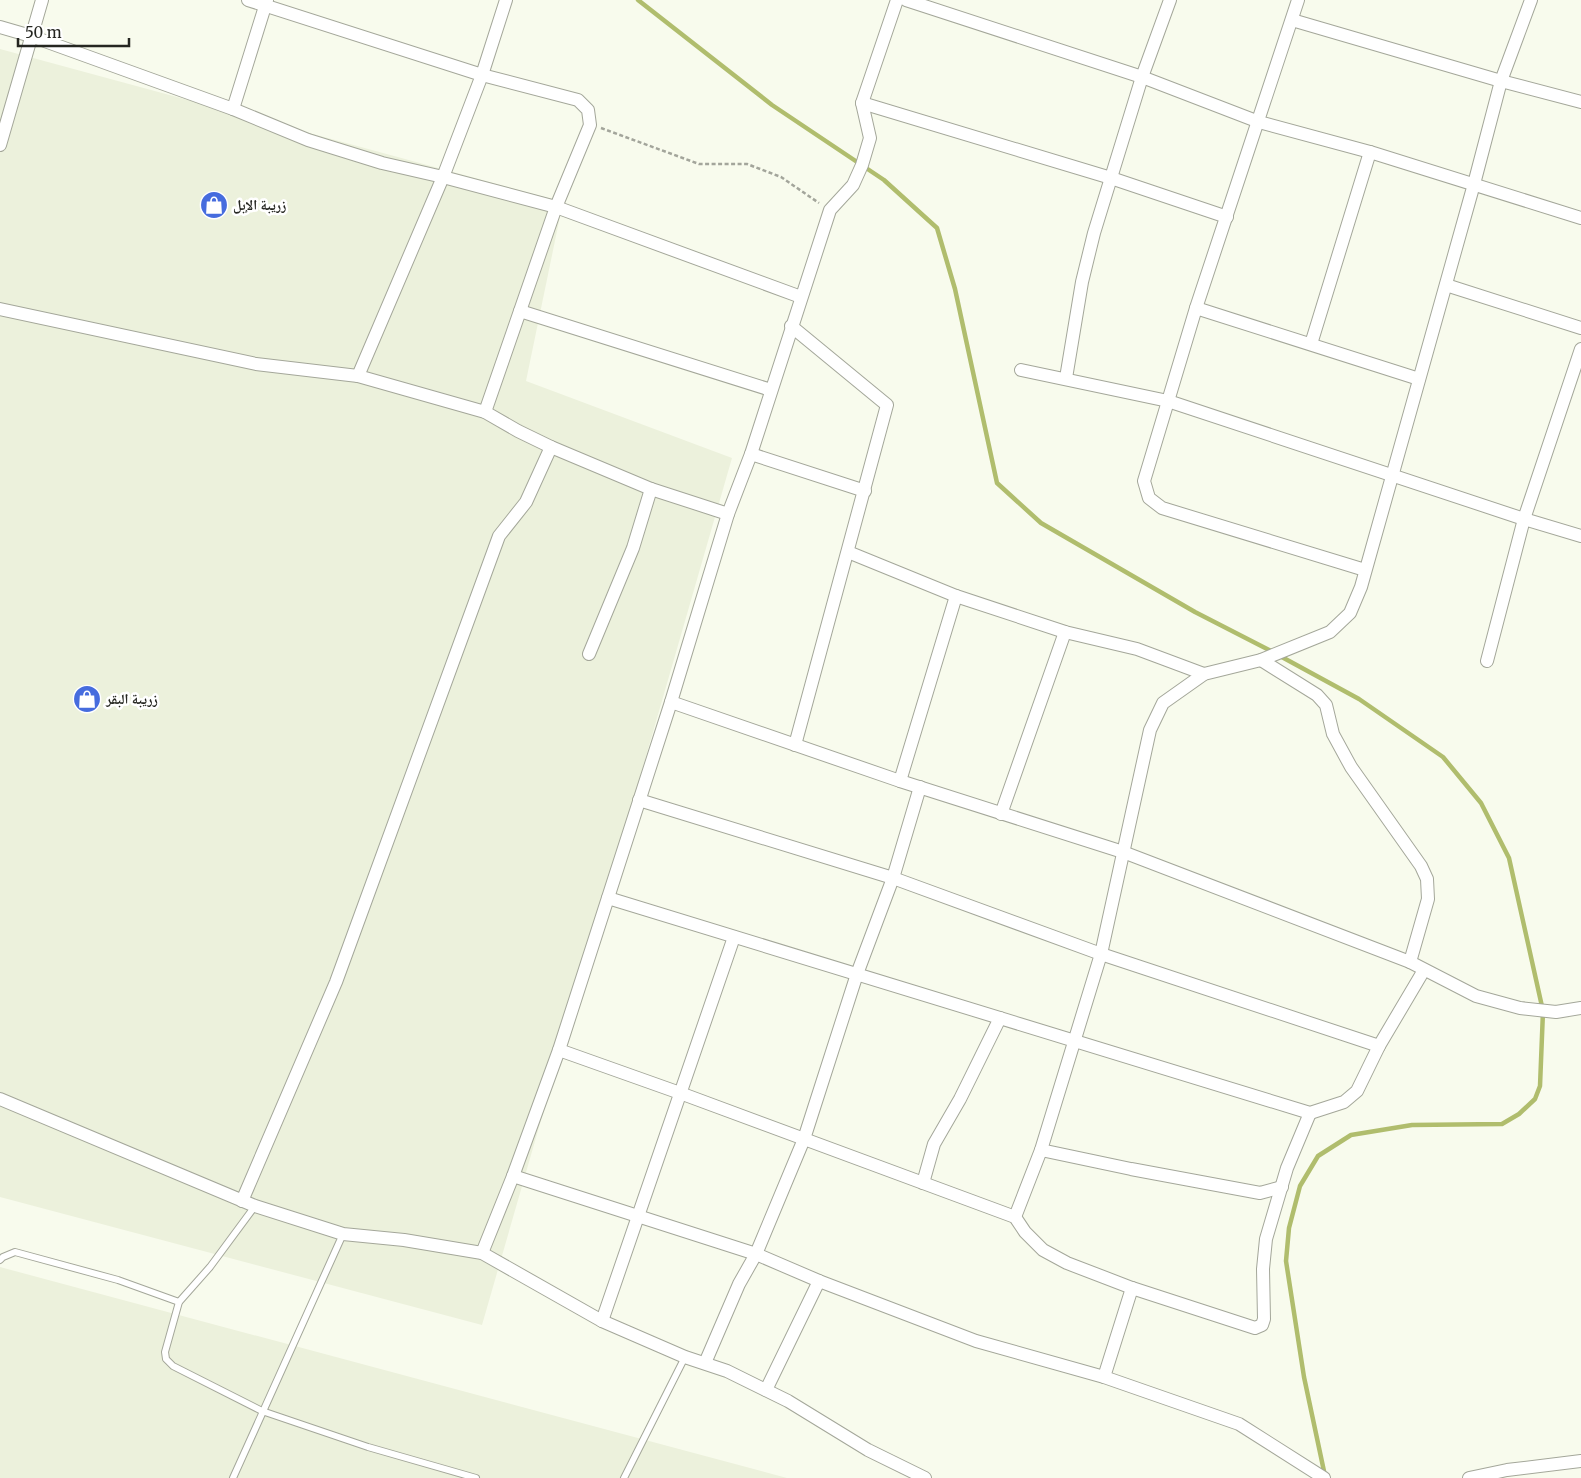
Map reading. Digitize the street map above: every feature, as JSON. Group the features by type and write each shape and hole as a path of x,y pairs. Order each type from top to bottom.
{"street":[{"path":"0,145 42,0"},
{"path":"248,0 266,3 482,75 578,100 588,110 590,124 556,207 485,412"},
{"path":"358,376 443,177 482,75 506,0"},
{"path":"482,1253 513,1176 559,1050 671,702 728,514 750,454 830,210 853,185 862,165 870,138 862,103 897,0"},
{"path":"906,0 1142,77 1259,122 1370,152 1581,218"},
{"path":"1066,378 1082,282 1142,77 1170,0"},
{"path":"1298,0 1196,308 1144,481 1149,498 1162,508 1365,570"},
{"path":"1014,1217 1041,1150 1101,954 1150,730 1163,704 1204,674 1261,660 1330,632 1350,613 1360,587 1392,476 1501,81 1531,0"},
{"path":"233,109 266,3"},
{"path":"1292,20 1501,81 1581,102"},
{"path":"0,27 31,36 233,109 308,140 382,163 556,207 801,298"},
{"path":"862,103 1111,178 1227,217"},
{"path":"1311,344 1370,152"},
{"path":"1446,285 1581,328"},
{"path":"0,308 256,364 358,376 485,412 518,431 651,489 728,514"},
{"path":"1196,308 1419,379"},
{"path":"520,311 771,390"},
{"path":"792,326 887,405 795,744"},
{"path":"1487,661 1524,519 1581,349"},
{"path":"1022,370 1168,401 1392,476 1581,536"},
{"path":"242,1201 336,982 499,536 526,502 551,446"},
{"path":"750,454 865,490"},
{"path":"590,654 633,548 651,489"},
{"path":"848,552 956,596 1064,632 1137,649 1204,674"},
{"path":"900,781 956,596"},
{"path":"1001,814 1064,632"},
{"path":"1261,660 1316,695 1326,705 1333,734 1352,767 1421,866 1427,879 1428,899 1410,962"},
{"path":"671,702 900,781 1123,852 1410,962 1476,996 1520,1008 1556,1012 1581,1008"},
{"path":"705,1363 739,1284 756,1254 804,1139 857,974 893,878 920,787"},
{"path":"639,800 893,878 1101,954 1379,1046"},
{"path":"608,898 1310,1113 1344,1102 1357,1092 1379,1046 1424,970"},
{"path":"602,1321 734,937"},
{"path":"924,1183 934,1144 960,1099 1000,1018"},
{"path":"559,1050 1014,1217 1025,1232 1043,1250 1067,1263 1132,1288 1255,1328 1262,1325 1264,1318 1263,1269 1266,1238 1287,1168 1310,1113"},
{"path":"0,1099 255,1206 343,1234 404,1240 482,1253 602,1321 685,1357 727,1371 788,1401 868,1450 925,1478"},
{"path":"1041,1150 1260,1193 1282,1187"},
{"path":"513,1176 756,1254 819,1281 976,1341 1104,1377 1239,1424 1324,1478"},
{"path":"766,1390 819,1281"},
{"path":"1104,1377 1132,1288"},
{"path":"1469,1478 1507,1470 1581,1461"}],"lane":[{"path":"255,1206 210,1267 179,1302 165,1352 166,1359 173,1366 262,1411 368,1447 476,1478"},
{"path":"233,1478 343,1234"},
{"path":"0,1260 15,1252 118,1280 179,1302"},
{"path":"624,1478 685,1357"}],"path":[{"path":"590,124 700,164 747,164 781,177 830,210"}],"shaded area":[{"path":"0,49 563,202 526,381 732,458 482,1325 0,1197"},
{"path":"0,1267 787,1478 0,1478"}],"waterway":[{"path":"638,0 772,105 884,180 937,228 955,289 997,483 1041,523 1195,612 1273,652"},
{"path":"1280,656 1359,699 1443,757 1481,803 1509,858 1543,1011 1540,1086 1535,1099 1519,1114 1502,1124 1412,1125 1351,1135 1318,1156 1300,1186 1289,1228 1286,1261 1304,1377 1325,1476"}],"place":[{"name":"زريبة الإبل","path":"214,205"},
{"name":"زريبة البقر","path":"87,699"}]}
